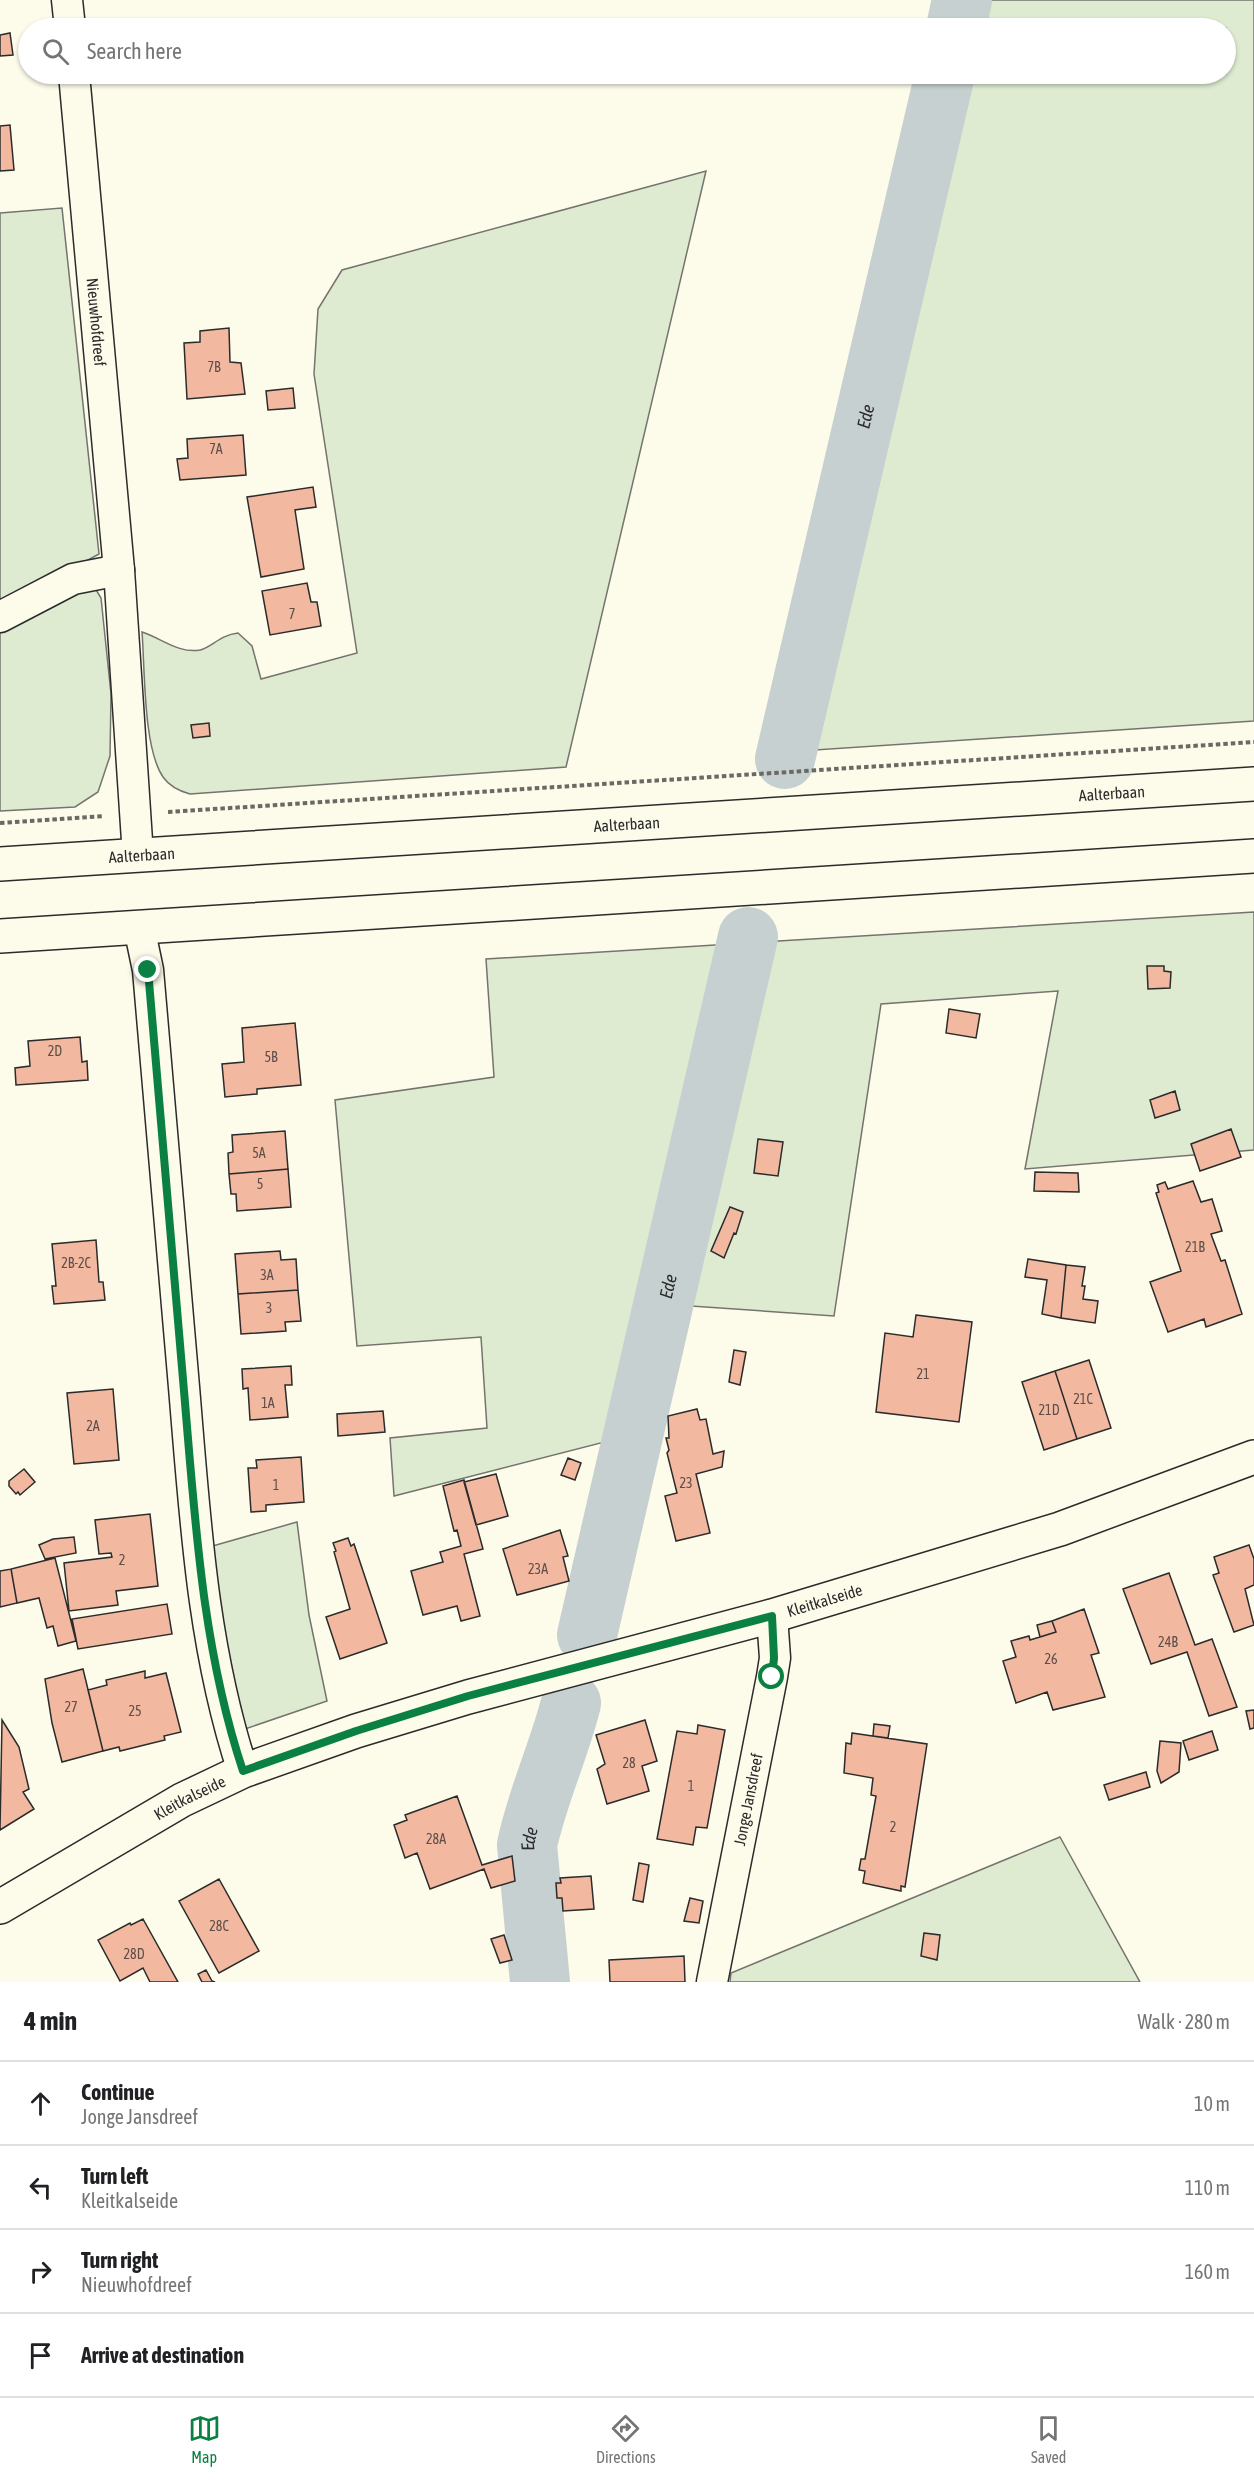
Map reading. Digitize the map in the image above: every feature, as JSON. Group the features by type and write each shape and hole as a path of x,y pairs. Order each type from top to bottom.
{"main road":[{"name":"Aalterbaan","path":"0,864 1254,784"},
{"path":"0,936 1254,856"},
{"name":"Kleitkalseide","path":"0,1907 172,1806 243,1771 356,1731 468,1696 772,1616 1060,1529 1254,1457"}],"street":[{"path":"67,0 69,18"},
{"name":"Nieuwhofdreef","path":"75,84 119,570 138,856"},
{"path":"0,617 73,579 119,570"},
{"path":"140,927 148,970 196,1532 205,1608 227,1723 243,1771"},
{"name":"Jonge Jansdreef","path":"712,1982 772,1677 774,1658 772,1616"}],"path":[{"path":"0,823 1254,742"}],"green space":[{"path":"950,0 1254,0 1254,721 770,753 931,84 1236,84 1236,18 946,18"},
{"path":"706,171 566,767 190,794 178,790 169,783 156,764 148,728 142,632 177,648 192,651 200,650 226,636 238,633 252,646 261,679 357,653 314,374 318,309 342,270"},
{"path":"62,208 99,554 0,608 0,213"},
{"path":"95,588 101,598 111,694 110,756 98,792 75,807 0,811 0,624 56,592"},
{"path":"1254,912 1254,1150 1025,1169 1058,991 881,1004 834,1316 662,1304 628,1436 394,1496 390,1438 487,1428 481,1337 357,1346 335,1100 494,1077 486,959"},
{"path":"297,1522 309,1615 327,1701 242,1730 209,1547"},
{"path":"582,1714 572,1766 539,1849 553,1982 527,1982 515,1841 554,1725"},
{"path":"1060,1837 1140,1982 730,1982 731,1973"}],"building":[{"path":"10,33 13,55 0,56 0,35"},
{"path":"10,125 14,170 0,171 0,126"},
{"path":"229,328 230,362 241,363 245,394 187,399 184,343 200,342 200,331"},
{"path":"293,388 295,408 268,410 266,391"},
{"path":"243,435 246,475 180,480 177,459 188,458 187,439"},
{"path":"313,487 316,507 295,510 304,569 261,577 247,497"},
{"path":"307,583 311,602 317,602 321,626 270,635 262,591"},
{"path":"209,723 210,736 193,738 191,725"},
{"path":"1147,966 1164,966 1164,971 1171,972 1170,988 1148,989"},
{"path":"949,1009 980,1014 976,1038 946,1033"},
{"path":"295,1023 301,1085 257,1089 257,1094 225,1097 222,1064 244,1062 242,1028"},
{"path":"80,1037 82,1062 87,1061 88,1080 16,1085 15,1068 30,1066 28,1041"},
{"path":"1175,1091 1180,1110 1155,1118 1150,1100"},
{"path":"1231,1129 1241,1157 1200,1171 1191,1144"},
{"path":"285,1131 288,1169 229,1174 228,1153 233,1152 232,1135"},
{"path":"758,1139 783,1142 778,1176 754,1173"},
{"path":"288,1169 291,1207 237,1211 236,1194 231,1194 229,1174"},
{"path":"1035,1172 1078,1173 1079,1192 1034,1191"},
{"path":"1193,1181 1201,1202 1212,1199 1222,1231 1211,1234 1221,1261 1225,1260 1242,1314 1206,1327 1204,1319 1168,1332 1150,1282 1181,1271 1156,1193 1159,1192 1157,1185 1165,1182 1168,1189"},
{"path":"730,1207 743,1212 736,1234 734,1233 724,1258 711,1251"},
{"path":"96,1240 99,1282 103,1282 105,1300 54,1304 52,1286 56,1286 52,1244"},
{"path":"280,1251 281,1260 296,1259 298,1290 238,1294 235,1254"},
{"path":"1028,1259 1066,1265 1061,1318 1042,1314 1047,1280 1025,1277"},
{"path":"1066,1265 1085,1267 1082,1286 1085,1286 1083,1299 1098,1301 1095,1323 1061,1318"},
{"path":"298,1290 301,1321 285,1322 286,1331 241,1334 238,1294"},
{"path":"916,1315 972,1322 959,1422 876,1412 885,1333 913,1337"},
{"path":"734,1350 746,1352 740,1385 729,1382"},
{"path":"1089,1360 1111,1428 1077,1439 1055,1371"},
{"path":"291,1366 292,1385 285,1385 288,1417 250,1420 248,1388 243,1389 242,1369"},
{"path":"1055,1371 1077,1439 1044,1450 1022,1382"},
{"path":"113,1389 119,1460 74,1464 67,1393"},
{"path":"697,1409 700,1420 706,1419 713,1454 724,1451 722,1467 696,1474 710,1533 676,1541 665,1496 677,1493 667,1453 669,1450 666,1438 669,1438 668,1416"},
{"path":"383,1411 385,1432 338,1436 337,1414"},
{"path":"301,1457 304,1502 266,1505 266,1511 251,1512 248,1468 257,1468 256,1460"},
{"path":"568,1458 581,1463 575,1480 561,1475"},
{"path":"24,1469 35,1482 20,1495 9,1486 9,1481"},
{"path":"496,1474 508,1516 476,1525 464,1482"},
{"path":"464,1480 483,1549 464,1554 480,1616 461,1621 457,1606 423,1615 411,1571 443,1562 440,1552 461,1546 457,1530 454,1531 443,1486"},
{"path":"150,1514 158,1586 116,1591 118,1605 69,1611 64,1563 112,1557 111,1553 99,1554 95,1520"},
{"path":"560,1530 568,1556 563,1557 569,1581 517,1595 503,1549"},
{"path":"74,1537 76,1553 45,1559 39,1545 53,1539"},
{"path":"348,1538 351,1546 354,1544 387,1643 340,1659 326,1617 350,1609 333,1543"},
{"path":"1249,1545 1254,1559 1254,1585 1245,1589 1254,1625 1234,1632 1213,1575 1219,1573 1214,1557"},
{"path":"55,1558 76,1641 58,1646 53,1626 47,1628 39,1598 17,1603 11,1569"},
{"path":"11,1569 17,1603 0,1607 0,1571"},
{"path":"1169,1573 1195,1645 1212,1639 1237,1707 1209,1716 1187,1652 1151,1664 1123,1589"},
{"path":"167,1604 172,1634 78,1649 72,1619"},
{"path":"1084,1609 1099,1653 1091,1655 1105,1697 1053,1710 1047,1692 1016,1703 1003,1661 1016,1657 1011,1641 1029,1636 1030,1640 1056,1632 1052,1621"},
{"path":"1052,1621 1056,1632 1040,1637 1037,1625"},
{"path":"83,1669 103,1751 62,1762 52,1723 45,1679"},
{"path":"145,1671 145,1678 166,1673 181,1732 164,1736 165,1740 120,1751 119,1747 103,1751 88,1690 107,1685 106,1680"},
{"path":"1254,1710 1254,1728 1250,1729 1246,1711"},
{"path":"2,1720 19,1747 29,1789 23,1792 34,1809 0,1830"},
{"path":"645,1720 657,1761 642,1766 649,1791 607,1804 597,1769 605,1764 596,1735"},
{"path":"874,1724 890,1726 888,1738 873,1736"},
{"path":"698,1725 725,1730 707,1828 696,1827 693,1845 657,1839 677,1731 697,1734"},
{"path":"1212,1731 1218,1750 1189,1760 1183,1741"},
{"path":"852,1733 927,1744 905,1887 901,1886 901,1891 863,1883 865,1871 859,1870 861,1859 865,1859 876,1796 871,1795 873,1778 844,1773 846,1743 851,1744"},
{"path":"1160,1741 1181,1743 1179,1772 1161,1783 1157,1771"},
{"path":"1146,1772 1150,1787 1109,1800 1104,1785"},
{"path":"457,1796 482,1865 512,1856 515,1881 491,1888 484,1869 430,1889 417,1853 405,1858 394,1825 407,1820 405,1815"},
{"path":"639,1863 649,1865 643,1902 633,1900"},
{"path":"591,1876 594,1909 563,1911 562,1898 557,1898 556,1883 561,1883 560,1878"},
{"path":"219,1879 259,1951 219,1973 179,1901"},
{"path":"690,1898 703,1901 699,1923 684,1921"},
{"path":"143,1919 178,1982 150,1982 143,1968 120,1981 98,1940 130,1923 131,1925"},
{"path":"924,1933 940,1935 937,1960 921,1956"},
{"path":"504,1935 512,1960 500,1963 491,1939"},
{"path":"684,1956 685,1982 610,1982 609,1960"},
{"path":"206,1970 215,1982 202,1982 198,1974"}],"waterway":[{"name":"Ede","path":"958,18 962,0"},
{"name":"Ede","path":"785,759 943,84"},
{"name":"Ede","path":"587,1635 748,937"},
{"name":"Ede","path":"540,1982 527,1845 536,1809 571,1703"}],"route":[{"path":"148,970 196,1532 208,1630 227,1723 243,1771 356,1731 468,1696 772,1616 774,1658 772,1677"}]}
